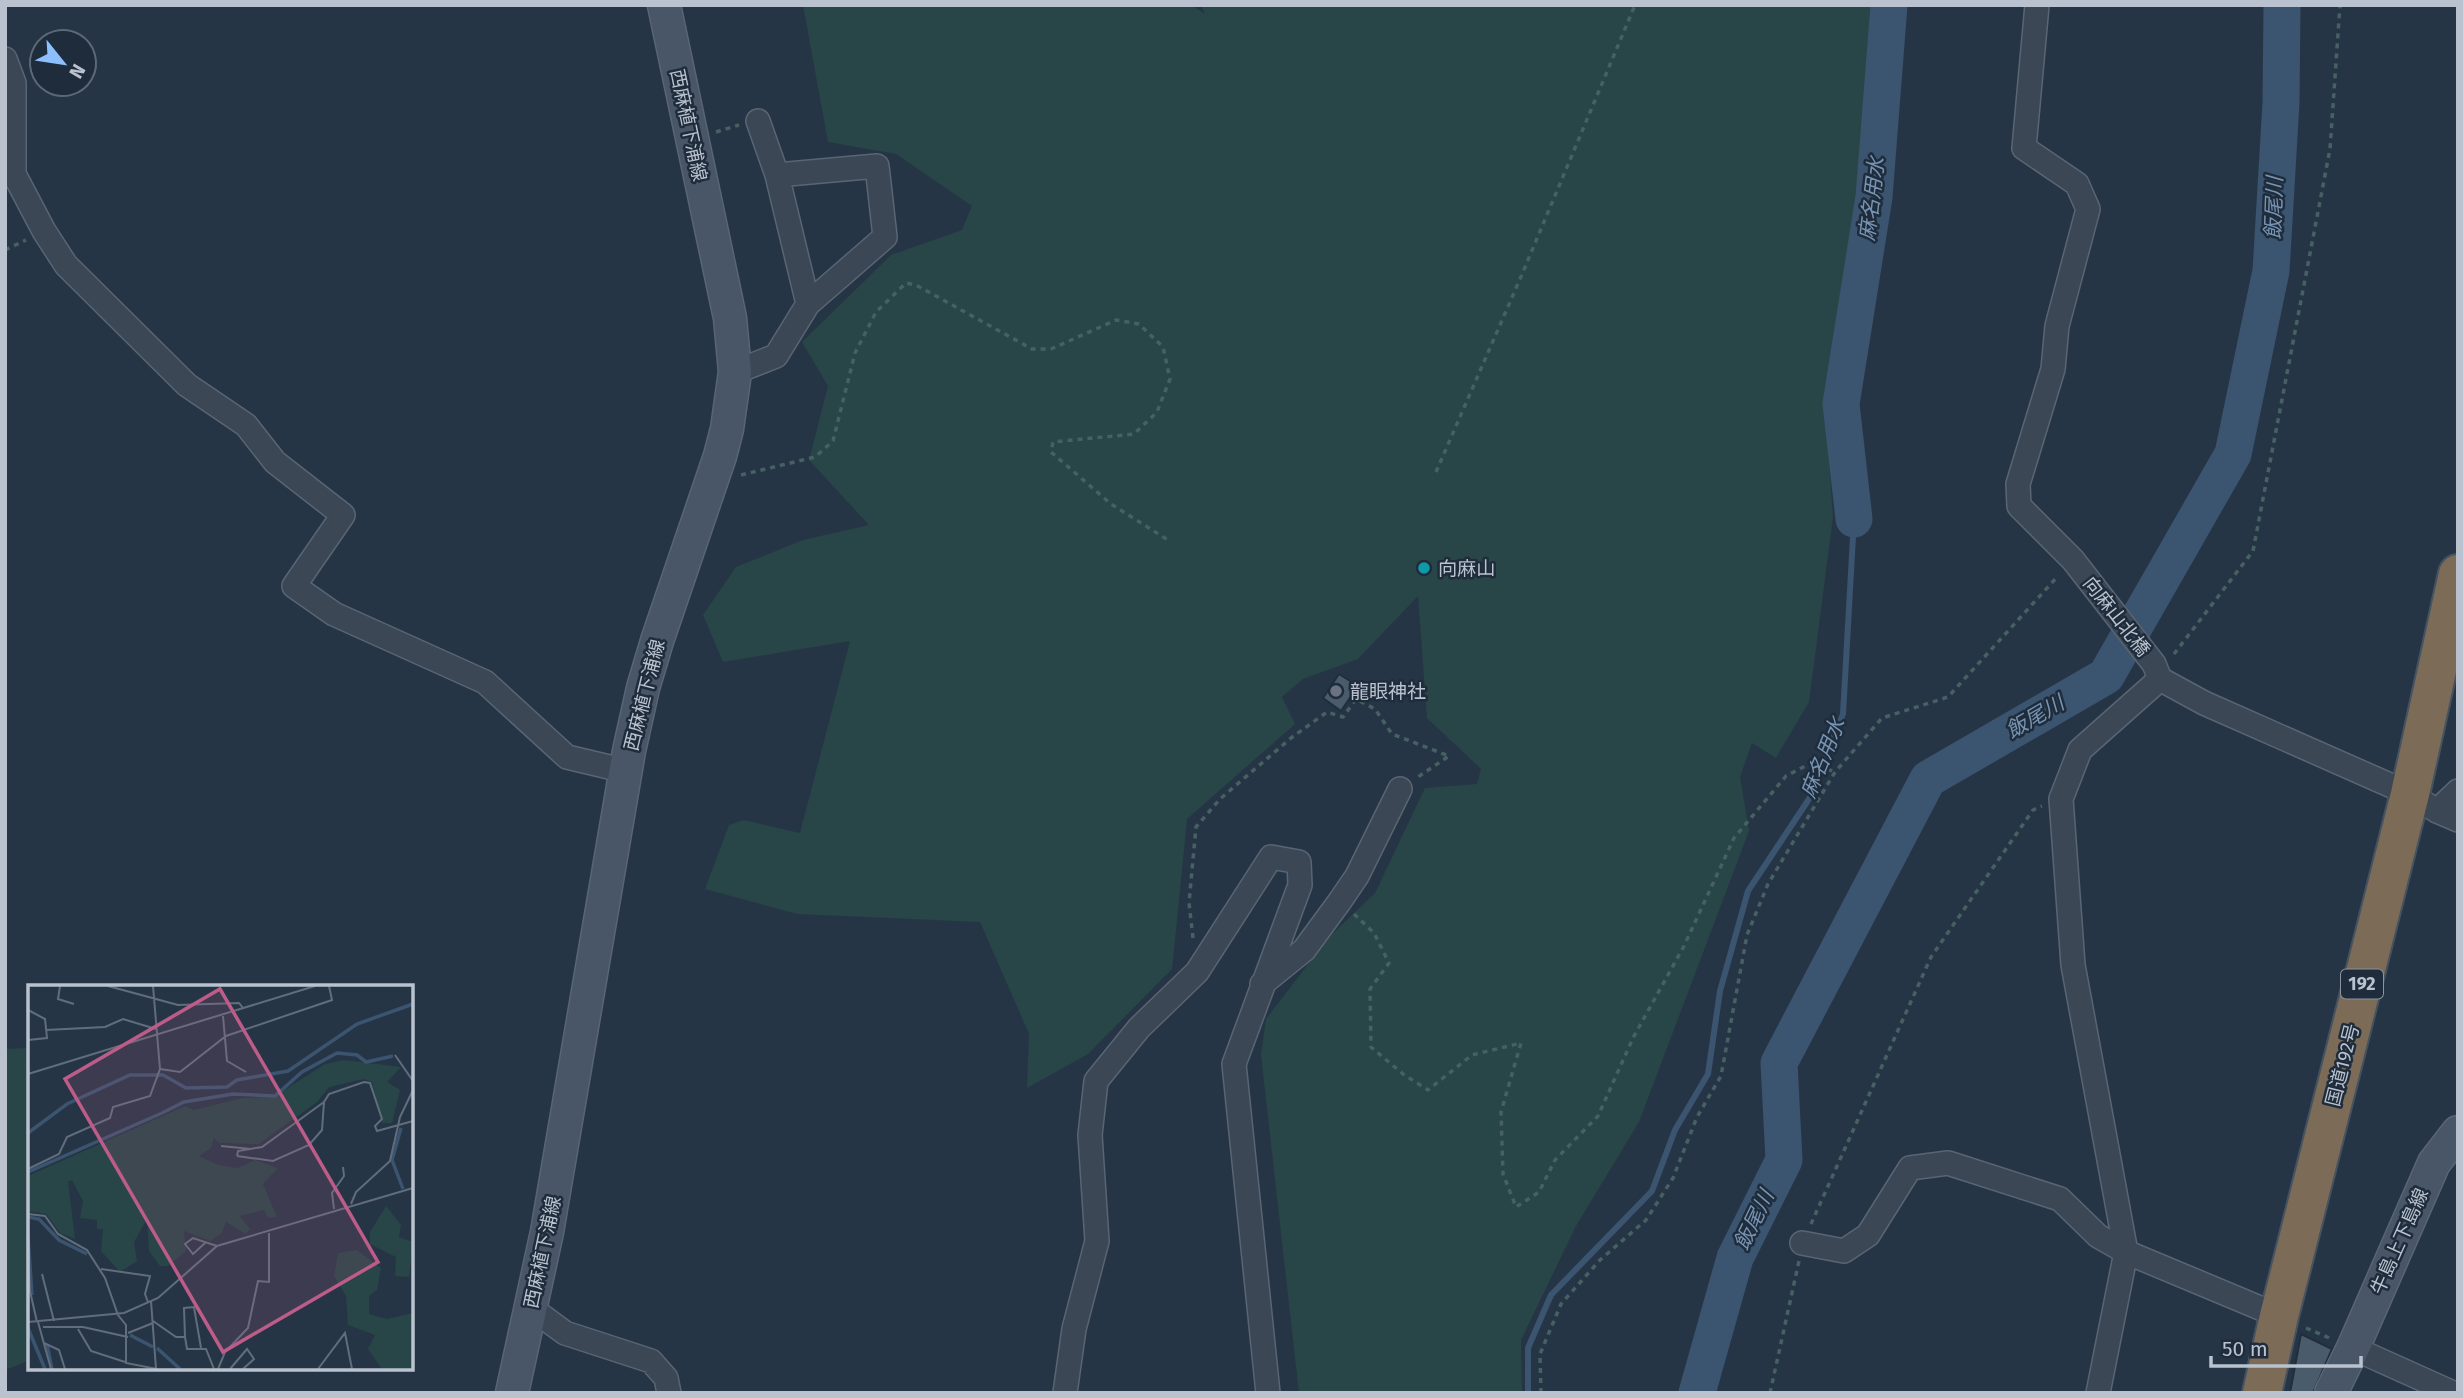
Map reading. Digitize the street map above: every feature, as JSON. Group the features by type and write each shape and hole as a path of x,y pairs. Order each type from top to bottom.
{"highway":[{"name":"国道192号","path":"2262,1393 2279,1317 2435,809 2458,574"}],"main road":[{"name":"西麻植下浦線","path":"512,1393 548,1232 626,771 643,688 712,482 727,429 735,372 730,318 664,5"},
{"name":"牛島上下島線","path":"2331,1393 2434,1163 2458,1132"}],"street":[{"name":"向麻山北橋","path":"2037,5 2024,148 2077,184 2088,209 2057,326 2053,369 2018,484 2019,506 2077,564 2157,672"},
{"path":"5,59 14,83 14,174 44,231 66,265 187,385 246,425 275,462 343,515 294,586 334,614 485,682 566,757 626,771"},
{"path":"758,121 777,175 808,304"},
{"path":"735,372 776,356 808,304 886,237 877,166 777,175"},
{"path":"2098,1393 2126,1252 2073,965 2061,799 2080,750 2157,672 2204,703 2435,809 2458,792"},
{"path":"1262,984 1304,950 1340,901 1357,876 1400,789"},
{"path":"1065,1393 1074,1328 1097,1241 1090,1135 1096,1081 1139,1028 1196,972 1271,857 1299,862 1300,885 1234,1064 1268,1393"},
{"path":"1802,1243 1844,1251 1868,1235 1910,1168 1948,1163 2060,1199 2098,1236 2126,1252 2279,1317"},
{"path":"531,1307 565,1333 650,1361 666,1378 669,1393"},
{"path":"2353,1348 2453,1393"}],"path":[{"path":"1436,472 1521,279 1634,5"},
{"path":"2157,672 2253,551 2330,149 2340,5"},
{"path":"695,152 717,131 758,121"},
{"path":"712,482 815,457 833,441 855,353 876,312 906,283 916,285 1032,349 1051,349 1116,320 1139,324 1163,346 1170,379 1157,412 1134,434 1053,442 1051,452 1111,504 1168,540"},
{"path":"1541,1393 1540,1354 1561,1304 1600,1259 1646,1220 1673,1178 1697,1116 1721,1076 1747,934 1768,884 1835,772 1882,718 1948,696 2077,564"},
{"path":"1196,972 1189,903 1196,827 1220,799 1291,738 1327,712 1343,717 1356,699 1375,709 1392,734 1449,756 1400,789"},
{"path":"1340,901 1374,933 1389,963 1370,989 1371,1047 1403,1074 1428,1090 1472,1055 1521,1043 1501,1112 1503,1174 1516,1207 1539,1192 1555,1160 1598,1116 1633,1038 1685,946 1734,838 1786,776 1811,763 1835,772"},
{"path":"1770,1393 1802,1243 1931,957 2033,810 2061,799"},
{"path":"2279,1317 2353,1348"}],"green space":[{"path":"803,5 1191,5 1205,14 1201,5 1878,5 1864,168 1826,415 1833,517 1809,702 1776,758 1752,743 1740,777 1749,831 1639,1122 1576,1226 1521,1340 1522,1393 1299,1393 1261,1055 1266,1019 1329,937 1375,893 1425,788 1477,784 1481,769 1427,718 1418,596 1358,659 1303,679 1282,697 1295,724 1187,819 1172,969 1088,1054 1027,1088 1029,1034 980,922 797,914 705,889 729,825 744,820 800,833 850,641 723,662 703,615 736,567 803,540 869,525 809,460 828,386 802,342 891,255 962,230 972,206 896,154 828,142"},
{"path":"28,1048 28,1361 5,1370 5,1049"}],"building":[{"path":"1339,674 1358,686 1341,711 1323,698"},
{"path":"2301,1334 2332,1349 2313,1393 2290,1393"}],"waterway":[{"name":"麻名用水","path":"1854,519 1841,404 1874,197 1889,5"},
{"name":"飯尾川","path":"1697,1393 1735,1258 1784,1160 1779,1063 1928,779 2106,676 2233,454 2271,271 2281,103 2282,5"},
{"name":"麻名用水","path":"1528,1393 1528,1348 1551,1295 1652,1191 1675,1130 1708,1074 1720,991 1748,891 1809,799 1843,714 1854,519"}],"place":[{"name":"向麻山","path":"1424,568"},
{"name":"龍眼神社","path":"1336,691"}]}
